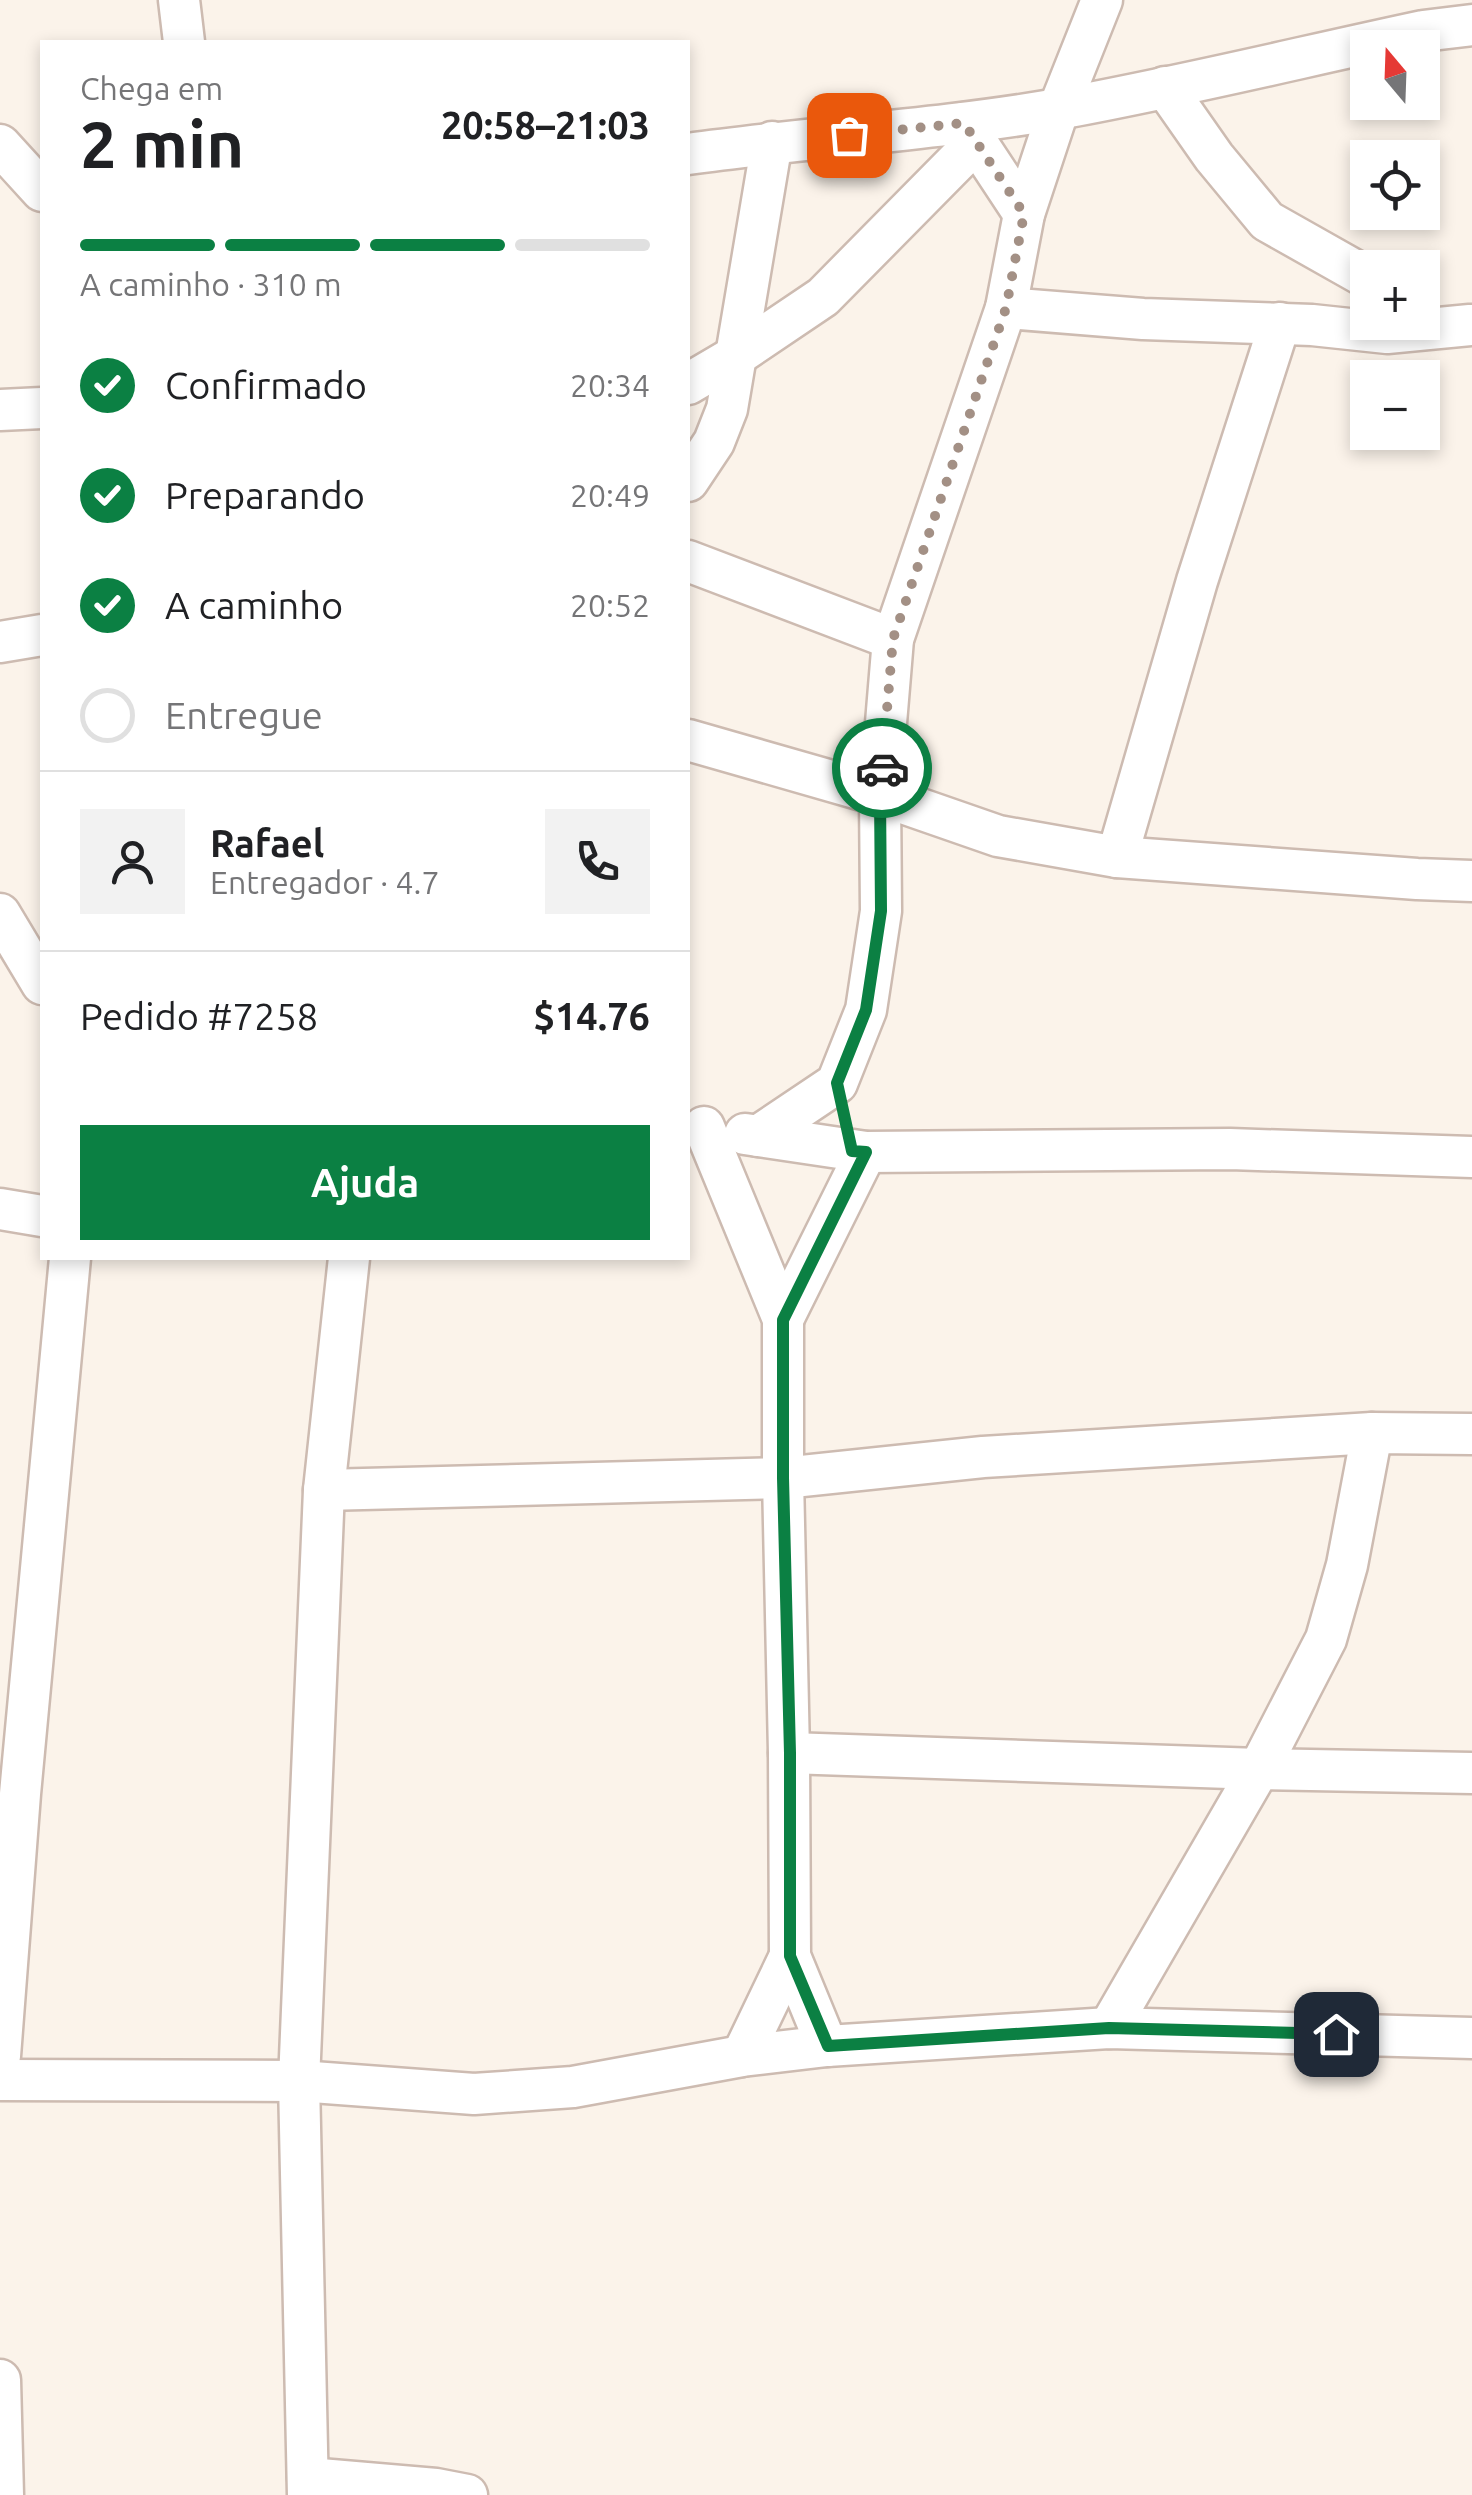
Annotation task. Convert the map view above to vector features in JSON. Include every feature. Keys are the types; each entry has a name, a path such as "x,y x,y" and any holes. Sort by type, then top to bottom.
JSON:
{"street":[{"path":"178,0 184,40"},
{"path":"758,1136 837,1083 866,1010 881,911 880,795 893,639 1006,308 1024,214 1059,108 1102,0"},
{"path":"690,154 772,142 970,132 1059,108 1423,31 1472,25"},
{"path":"1165,86 1214,157 1267,221 1350,268"},
{"path":"970,132 1024,214"},
{"path":"690,383 823,297 970,132"},
{"path":"690,478 714,442 726,409 772,142"},
{"path":"0,145 40,189"},
{"path":"1006,308 1387,333 1471,325"},
{"path":"1440,311 1471,325"},
{"path":"1117,857 1197,581 1280,323"},
{"path":"0,410 40,408"},
{"path":"690,562 893,639"},
{"path":"0,642 40,635"},
{"path":"690,741 880,795 998,836 1117,857 1472,881"},
{"path":"0,913 40,916"},
{"path":"0,913 40,981"},
{"path":"783,1320 859,1152 837,1083"},
{"path":"696,1125 859,1152 1230,1149 1472,1157"},
{"path":"696,1125 783,1320 790,1956 828,2046"},
{"path":"0,1209 40,1216"},
{"path":"0,2056 10,1794 70,1260"},
{"path":"349,1260 324,1490 299,2081 308,2486 436,2489 468,2495"},
{"path":"324,1490 783,1478 983,1456 1372,1433 1472,1434"},
{"path":"1109,2028 1259,1769 1326,1639 1348,1566 1372,1433"},
{"path":"790,1753 1472,1773"},
{"path":"742,2056 790,1956"},
{"path":"0,2080 299,2081 474,2094 573,2087 742,2056 828,2046 1109,2028 1472,2038"},
{"path":"0,2380 2,2495"}],"way so far":[{"path":"849,135 964,123 1024,214 1006,308 893,639 882,768"}],"route":[{"path":"882,768 881,911 866,1010 837,1083 852,1151 866,1152 783,1320 790,1956 828,2046 1109,2028 1336,2034"}]}
